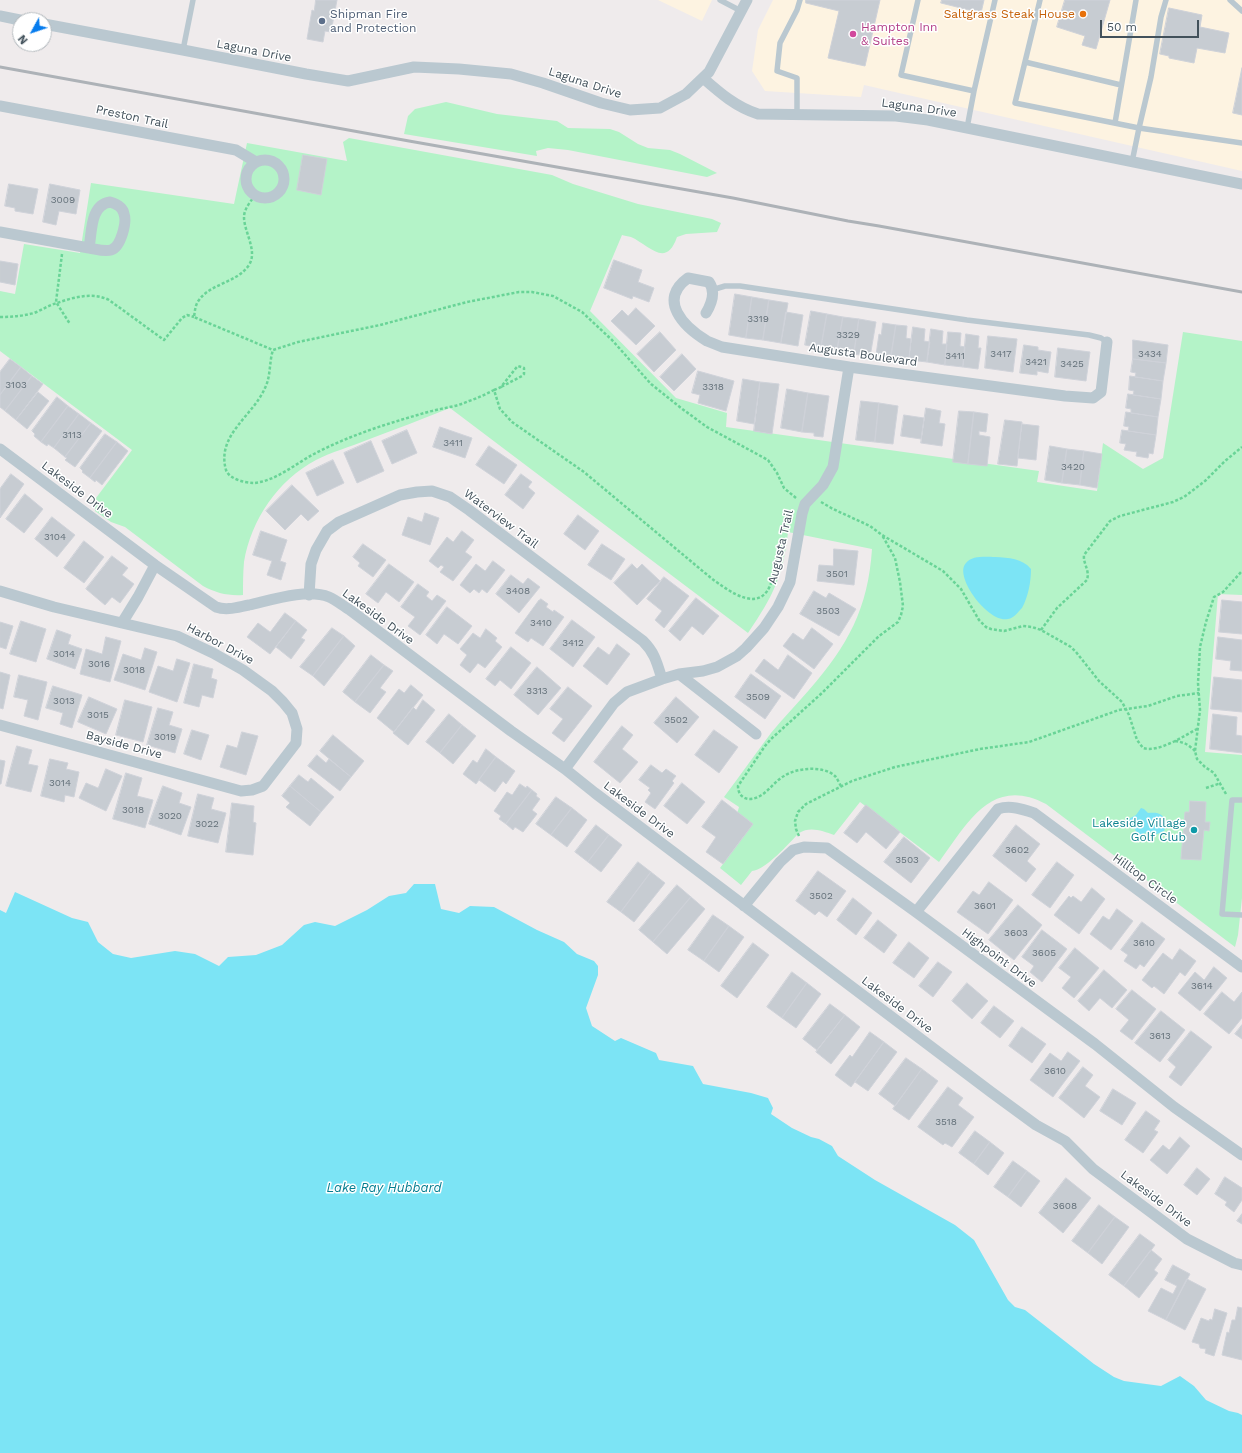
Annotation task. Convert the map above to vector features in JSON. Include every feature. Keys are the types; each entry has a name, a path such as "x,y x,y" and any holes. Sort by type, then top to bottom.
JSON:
{"street":[{"path":"703,78 708,72 747,0"},
{"path":"0,16 12,18"},
{"name":"Laguna Drive","path":"52,25 348,81 414,67 459,69 511,74 543,83 600,103 630,110 660,108 686,94 703,78 720,93 746,110 758,114 896,116 928,120 1242,184"},
{"name":"Preston Trail","path":"0,106 236,150 256,162 265,159 274,162 281,168 284,177 283,186 278,194 270,198 260,198 255,195"},
{"path":"255,195 252,194 247,186 245,177 249,168 256,162"},
{"path":"0,232 89,248"},
{"name":"Augusta Boulevard","path":"712,290 709,282 688,278 680,284 676,290 673,301 676,312 688,328 708,341 722,347 1065,396 1093,398 1101,392 1107,342"},
{"path":"706,313 711,304 712,290"},
{"name":"Augusta Trail","path":"565,769 614,703 627,692 679,674 703,671 717,667 737,656 764,628 778,607 790,582 804,504 823,485 833,466 849,366"},
{"name":"Lakeside Drive","path":"0,449 155,565 216,607 232,609 288,596 309,594 329,597 350,610 565,769 991,1092 1036,1124 1065,1141 1093,1169 1187,1239 1234,1263 1242,1265"},
{"name":"Waterview Trail","path":"309,594 311,564 316,550 327,531 339,522 400,495 432,491 450,497 469,510 642,641 651,649 656,658 662,679"},
{"path":"122,623 155,565"},
{"name":"Harbor Drive","path":"0,591 54,607 177,636 213,653 243,670 272,691 292,713 297,729 296,743 263,786 252,790 241,791"},
{"path":"679,674 756,734"},
{"name":"Bayside Drive","path":"0,725 241,791"},
{"name":"Hilltop Circle","path":"916,912 998,809 1004,807 1015,807 1034,813 1242,967"},
{"name":"Highpoint Drive","path":"744,906 780,862 793,850 804,847 827,848 1095,1044 1174,1107 1242,1155"}],"lane":[{"path":"183,50 193,0"},
{"path":"720,0 741,11"},
{"path":"797,114 797,78 777,71 780,43 797,10 800,0"},
{"path":"918,0 901,75 974,91"},
{"path":"967,128 995,0"},
{"path":"1040,0 1015,104 1139,128 1242,142"},
{"path":"1115,123 1136,0"},
{"path":"1132,162 1151,77 1161,17 1166,0"},
{"path":"1230,0 1242,11"},
{"path":"1025,62 1121,85"},
{"path":"712,290 725,286 740,286 967,320 1089,335 1101,338 1107,342"},
{"path":"1242,800 1232,800 1222,914 1242,915"}],"path":[{"path":"194,317 199,299 213,289 235,278 250,264 252,250 244,216 255,195"},
{"path":"64,243 57,303 70,324"},
{"path":"0,318 16,317 34,313 57,303 93,295 109,300 164,340 182,318 187,315 273,350 298,342 380,325 467,302 519,292 532,292 553,296 582,312 612,340 651,384 681,408 707,427 768,460 777,473 784,488 804,504"},
{"path":"273,350 266,387 254,406 230,435 224,451 226,472 230,476 248,483 263,481 275,476 312,455 348,438 428,412 469,402 501,387 522,376 524,374 524,368 518,366 501,387"},
{"path":"494,390 500,409 512,422 584,472 711,578 732,592 748,599 755,600 765,595 772,581 781,549 785,543 797,544"},
{"path":"1041,630 1058,608 1087,580 1088,570 1083,560 1084,555 1110,521 1120,516 1173,502 1184,497 1205,481 1242,447"},
{"path":"814,495 821,502 870,526 882,535 943,571 961,589 979,620 986,627 1004,631 1023,626 1032,627 1041,630 1076,652 1099,681 1122,702 1126,708 1137,740 1143,748 1151,750 1175,741 1197,729"},
{"path":"841,786 835,776 818,769 802,770 785,775 763,795 755,799 744,798 740,795 738,786 764,746 822,693 879,636 898,622 903,606 900,582 895,558 882,535"},
{"path":"1232,800 1227,795 1214,773 1197,759 1195,751 1200,710 1198,683 1201,639 1214,597 1223,592 1242,571"},
{"path":"804,847 796,830 794,821 798,812 806,804 852,781 895,767 980,749 1029,742 1085,721 1126,708 1148,706 1177,696 1199,693"},
{"path":"1175,741 1188,745 1195,751"},
{"path":"1206,788 1221,783"}],"shaded area":[{"path":"658,0 712,0 702,21"},
{"path":"773,0 1242,0 1242,171 864,85 861,97 765,91 752,71 758,30"}],"green space":[{"path":"446,102 497,114 557,121 568,128 610,129 619,132 638,144 648,148 670,150 680,154 717,173 707,177 568,150 548,148 536,151 537,156 404,134 408,116 415,109"},
{"path":"349,138 552,175 573,184 638,204 712,219 721,223 717,232 686,234 677,237 673,247 668,252 662,253 651,249 631,237 622,235 590,311 676,398 727,413 726,427 1039,471 1037,482 1097,491 1103,443 1143,469 1163,458 1183,332 1242,341 1242,595 1218,594 1205,752 1242,755 1242,898 1238,935 1235,947 1046,804 1027,797 1010,795 995,800 982,808 971,819 939,862 860,802 834,835 812,830 799,833 764,866 752,871 741,885 720,868 743,837 737,814 739,807 724,797 771,733 823,673 845,641 861,608 870,570 872,549 788,532 783,562 776,586 748,633 450,408 322,457 302,468 290,478 268,503 253,531 244,562 243,595 222,594 203,586 125,527 111,522 95,511 95,504 93,502 132,450 0,351 0,291 15,294 24,244 80,253 91,183 234,204 247,143 347,161 343,142"}],"water":[{"path":"980,557 1010,558 1019,561 1031,569 1029,589 1024,604 1016,615 1008,619 1000,619 983,607 975,598 964,578 963,569 969,560"},
{"path":"1141,808 1148,813 1157,813 1162,815 1167,824 1164,831 1157,834 1147,832 1139,836 1137,835 1135,829 1128,825 1127,820 1136,815"},
{"name":"Lake Ray Hubbard","path":"414,884 435,884 441,909 459,913 470,906 494,907 537,930 564,942 577,954 594,961 598,966 598,975 586,1008 592,1026 615,1041 621,1038 656,1053 659,1060 693,1066 703,1084 751,1093 768,1098 773,1108 771,1114 792,1128 832,1146 838,1156 875,1180 955,1225 974,1240 1008,1300 1015,1307 1025,1310 1094,1364 1114,1377 1124,1381 1161,1386 1180,1376 1194,1386 1206,1400 1229,1411 1242,1415 1242,1453 0,1453 0,910 6,913 15,892 72,918 88,922 98,942 113,954 131,958 175,951 195,954 219,966 228,957 256,955 282,945 304,925 315,922 335,926 367,910 389,896 406,893"}],"building":[{"name":"Shipman Fire and Protection","path":"316,0 337,0 331,32 325,31 323,42 307,39 312,10 314,11"},
{"name":"Hampton Inn & Suites","path":"806,0 880,0 865,66 828,58 839,11 806,3"},
{"path":"942,0 984,0 981,13 941,3"},
{"name":"Saltgrass Steak House","path":"1065,0 1110,0 1096,49 1082,45 1085,36 1057,27"},
{"path":"1169,8 1202,15 1200,27 1229,33 1225,53 1197,48 1194,63 1169,58 1169,56 1160,54"},
{"path":"1242,68 1242,115 1233,113"},
{"path":"303,155 327,159 321,195 297,190"},
{"path":"9,184 38,189 33,214 15,211 15,208 5,206"},
{"path":"50,184 80,190 76,214 59,211 56,225 43,222"},
{"path":"614,260 642,270 638,282 654,288 649,302 633,296 632,299 604,288"},
{"path":"0,261 18,264 15,285 0,282"},
{"path":"735,294 752,297 746,338 729,335"},
{"path":"752,297 769,300 763,340 746,338"},
{"path":"769,300 788,303 781,343 763,340"},
{"path":"636,308 655,326 636,345 611,321 622,310 628,316"},
{"path":"811,311 827,314 821,348 805,345"},
{"path":"786,312 803,315 798,346 781,343"},
{"path":"827,314 843,317 837,351 821,348"},
{"path":"843,317 859,319 854,354 837,351"},
{"path":"859,319 876,322 870,357 854,354"},
{"path":"883,323 896,325 891,357 876,355 879,334 881,335"},
{"path":"896,325 907,326 906,338 911,339 909,360 891,357"},
{"path":"913,327 925,329 924,341 930,342 927,362 909,360"},
{"path":"931,329 943,331 942,344 947,344 945,365 927,362"},
{"path":"660,332 676,350 654,372 637,354"},
{"path":"948,332 961,333 960,346 965,347 963,367 945,365"},
{"path":"966,334 979,336 978,348 981,348 978,369 963,367"},
{"path":"988,336 1017,339 1013,372 985,368"},
{"path":"1133,340 1168,345 1166,363 1133,359"},
{"path":"1024,345 1038,347 1038,350 1051,352 1048,373 1037,371 1037,375 1020,373"},
{"path":"1058,348 1090,352 1086,381 1055,377"},
{"path":"682,354 696,369 674,391 660,377"},
{"path":"10,359 21,367 0,395 0,372"},
{"path":"1133,359 1166,363 1163,381 1135,377 1136,373 1131,372"},
{"path":"21,367 32,376 5,411 0,407 0,395"},
{"path":"698,371 734,381 726,411 698,403 700,395 692,393"},
{"path":"32,376 43,384 16,420 5,411"},
{"path":"1130,376 1163,381 1161,399 1133,395 1134,391 1129,390"},
{"path":"743,379 760,382 754,424 737,421"},
{"path":"760,382 779,384 772,434 754,431"},
{"path":"787,389 808,393 802,432 781,428"},
{"path":"38,392 49,401 27,429 16,420"},
{"path":"808,393 829,396 823,437 814,436 814,433 802,432"},
{"path":"1128,394 1161,399 1158,417 1131,413 1131,409 1126,408"},
{"path":"57,397 68,406 41,442 34,436 35,434 32,431"},
{"path":"861,401 879,403 875,442 856,440"},
{"path":"879,403 898,406 893,444 875,442"},
{"path":"68,406 79,414 54,448 48,444 47,446 41,442"},
{"path":"926,408 941,411 939,423 945,424 942,446 921,443"},
{"path":"959,411 974,412 968,464 953,462"},
{"path":"974,412 988,414 986,432 979,431 979,435 990,437 987,466 968,464"},
{"path":"1126,412 1158,417 1156,435 1128,431 1129,427 1124,426"},
{"path":"79,414 91,423 65,457 54,448"},
{"path":"904,415 924,418 921,439 901,436"},
{"path":"1005,420 1022,422 1017,466 998,464"},
{"path":"91,423 102,431 75,467 65,460 67,458 65,457"},
{"path":"1022,424 1039,426 1036,460 1018,458"},
{"path":"440,427 472,438 465,458 433,447"},
{"path":"407,430 417,453 392,464 382,441"},
{"path":"1122,430 1156,435 1153,454 1149,453 1148,458 1136,456 1137,452 1124,450 1126,444 1120,443"},
{"path":"105,434 117,442 90,478 82,472 83,471 80,468"},
{"path":"371,441 384,471 357,483 344,453"},
{"path":"117,442 128,451 102,485 96,480 95,482 90,478"},
{"path":"489,446 517,465 504,484 476,465"},
{"path":"1050,446 1067,449 1062,483 1045,480"},
{"path":"1067,449 1084,451 1080,485 1062,483"},
{"path":"1084,451 1102,454 1097,488 1080,485"},
{"path":"333,460 344,483 317,496 306,473"},
{"path":"11,474 24,484 0,518 0,489"},
{"path":"521,474 532,482 528,487 535,493 523,509 505,495"},
{"path":"292,485 319,511 308,521 301,514 285,530 266,511"},
{"path":"25,494 43,509 24,533 6,519"},
{"path":"425,513 439,518 430,545 402,535 408,517 422,522"},
{"path":"578,515 599,531 585,550 564,534"},
{"path":"52,517 75,535 57,557 35,539"},
{"path":"261,531 287,540 280,561 286,563 281,580 267,575 272,561 253,555"},
{"path":"462,531 474,540 465,552 472,557 453,581 440,572 444,567 441,565 438,568 429,561 447,537 453,542"},
{"path":"84,541 104,557 84,583 64,568"},
{"path":"363,544 386,560 373,577 358,566 360,563 353,557"},
{"path":"602,544 625,559 611,580 588,565"},
{"path":"834,549 858,551 854,585 817,581 819,565 833,566"},
{"path":"112,556 128,568 122,575 134,584 120,603 112,597 105,605 86,589"},
{"path":"493,561 505,570 487,593 482,589 479,593 474,589 470,593 460,585 476,564 485,571"},
{"path":"389,564 414,582 399,602 386,592 378,603 366,594"},
{"path":"632,564 637,569 642,564 660,581 637,605 614,583"},
{"path":"511,575 523,584 528,578 540,587 519,613 496,594"},
{"path":"664,577 689,596 664,628 655,620 662,611 647,599"},
{"path":"418,584 429,592 426,596 432,601 437,595 446,601 420,635 408,626 415,617 401,607"},
{"path":"814,591 826,598 829,593 856,609 839,636 800,614"},
{"path":"696,598 719,616 703,635 692,626 680,641 669,631"},
{"path":"541,599 548,604 546,607 553,612 554,610 564,617 543,646 531,638 528,642 515,633"},
{"path":"1222,600 1242,602 1242,634 1219,632"},
{"path":"447,607 472,626 458,644 444,634 437,644 426,635"},
{"path":"285,613 296,621 270,654 247,637 258,623 270,632"},
{"path":"572,620 595,637 573,667 550,649"},
{"path":"21,621 46,629 36,662 10,654"},
{"path":"296,621 307,630 301,638 305,640 291,659 276,647"},
{"path":"0,622 13,626 6,649 0,647"},
{"path":"332,628 344,636 313,676 300,667"},
{"path":"812,628 833,644 814,669 783,646 793,633 803,640"},
{"path":"486,629 497,638 495,641 502,647 485,668 478,663 470,673 460,665 467,655 460,649 473,633 480,638"},
{"path":"57,630 71,635 68,644 82,649 75,669 47,659"},
{"path":"344,636 355,646 324,686 313,676"},
{"path":"106,637 121,641 110,682 80,674 86,649 102,654"},
{"path":"1218,637 1242,640 1242,671 1230,670 1231,661 1216,659"},
{"path":"617,644 630,654 607,685 583,666 598,647 609,655"},
{"path":"511,647 531,663 511,689 500,680 495,686 486,679"},
{"path":"145,648 157,652 145,690 114,680 123,654 141,660"},
{"path":"371,655 384,665 355,702 343,692"},
{"path":"788,655 812,673 794,699 755,671 764,659 778,670"},
{"path":"177,659 190,663 177,702 149,692 158,666 173,671"},
{"path":"194,664 213,669 211,678 217,680 213,698 202,695 199,707 184,703"},
{"path":"384,665 393,671 380,688 386,692 370,713 355,702"},
{"path":"537,667 561,688 538,715 514,695"},
{"path":"0,672 10,675 3,709 0,708"},
{"path":"751,674 781,696 765,719 735,697"},
{"path":"19,675 47,682 38,720 24,716 28,700 14,697"},
{"path":"1214,677 1242,680 1242,712 1211,709"},
{"path":"411,685 423,695 394,732 377,718 399,689 404,693"},
{"path":"53,686 82,695 72,728 60,724 63,713 46,708"},
{"path":"568,687 592,706 564,742 552,733 563,719 550,709"},
{"path":"89,697 117,709 106,734 78,722"},
{"path":"676,697 699,717 677,743 654,723"},
{"path":"125,700 152,707 143,742 116,735"},
{"path":"423,700 435,710 408,745 393,733 413,707 416,710"},
{"path":"158,708 173,712 169,725 182,729 175,753 147,745"},
{"path":"449,714 462,725 440,753 426,742"},
{"path":"1213,714 1237,717 1236,735 1242,736 1242,753 1210,749"},
{"path":"462,725 476,736 453,764 440,753"},
{"path":"622,726 633,735 622,749 638,762 620,783 594,762"},
{"path":"192,730 209,735 201,760 184,754"},
{"path":"714,730 738,747 719,773 695,755"},
{"path":"242,732 258,736 246,775 220,767 227,745 237,748"},
{"path":"333,735 364,761 351,777 320,751"},
{"path":"17,746 32,750 28,764 38,766 31,792 6,786"},
{"path":"486,749 496,757 476,784 463,774 473,760 477,763"},
{"path":"317,755 326,763 329,759 351,777 340,791 308,766"},
{"path":"496,757 515,771 506,784 503,781 495,792 479,780"},
{"path":"50,759 68,763 66,769 79,772 74,797 65,795 64,802 41,796"},
{"path":"0,760 5,761 1,784 0,784"},
{"path":"651,765 662,773 666,769 676,776 672,781 674,783 655,809 645,802 651,793 648,790 650,788 639,780"},
{"path":"106,769 122,776 106,811 79,798 86,783 98,788"},
{"path":"126,773 142,778 137,796 153,800 145,828 113,819"},
{"path":"299,775 308,782 311,778 334,797 321,812 290,786"},
{"path":"682,783 705,802 687,824 664,806"},
{"path":"520,784 526,788 527,786 532,790 506,824 499,819 501,816 494,811 507,792 512,795"},
{"path":"163,786 182,793 179,803 191,807 181,835 149,824"},
{"path":"290,786 321,812 310,826 286,807 290,803 282,796"},
{"path":"532,790 540,799 532,810 537,814 523,832 515,827 513,830 506,824"},
{"path":"198,794 214,798 211,809 226,813 218,843 188,836"},
{"path":"556,797 572,808 551,835 536,824"},
{"path":"722,800 753,824 723,864 706,852 716,837 702,827"},
{"name":"Lakeside Village Golf Club","path":"1190,801 1206,802 1205,822 1210,822 1209,831 1204,830 1201,860 1181,859 1185,812 1189,812"},
{"path":"232,803 254,806 253,822 256,823 253,855 226,852"},
{"path":"866,805 900,832 886,849 866,832 857,843 844,833"},
{"path":"572,808 587,820 567,847 551,835"},
{"path":"596,825 609,835 588,862 575,852"},
{"path":"1016,825 1040,844 1027,861 1036,869 1026,882 993,856"},
{"path":"609,835 622,845 601,872 588,862"},
{"path":"904,837 930,858 911,883 884,862"},
{"path":"638,862 651,872 621,912 607,902"},
{"path":"1057,862 1074,875 1050,908 1032,895"},
{"path":"818,871 846,891 827,917 819,911 815,915 796,901"},
{"path":"651,872 665,883 634,922 621,912"},
{"path":"989,882 1013,900 988,934 957,912 973,891 979,895"},
{"path":"677,885 691,897 653,942 639,930"},
{"path":"1092,888 1105,899 1079,934 1054,915 1069,896 1071,898 1073,896 1081,902"},
{"path":"691,897 705,909 667,954 653,942"},
{"path":"853,898 872,913 856,935 837,920"},
{"path":"1018,905 1042,925 1014,960 989,940"},
{"path":"1117,909 1133,921 1111,950 1090,934 1103,916 1109,920"},
{"path":"713,915 729,926 704,961 688,950"},
{"path":"878,920 897,935 884,953 864,938"},
{"path":"1142,922 1165,939 1144,967 1140,964 1136,969 1124,961 1128,955 1121,950"},
{"path":"729,926 744,937 719,972 704,961"},
{"path":"1042,930 1067,949 1042,982 1030,972 1034,966 1022,957"},
{"path":"909,942 929,958 914,978 893,963"},
{"path":"753,943 769,955 737,998 721,986"},
{"path":"1075,948 1099,968 1074,998 1062,988 1071,977 1059,968"},
{"path":"1180,949 1196,961 1185,976 1180,972 1164,994 1154,986 1152,988 1142,980 1163,953 1172,960"},
{"path":"938,962 952,972 933,997 919,986"},
{"path":"1214,967 1227,978 1200,1011 1178,993 1195,972 1204,980"},
{"path":"1104,970 1127,990 1112,1008 1100,998 1089,1011 1078,1001"},
{"path":"792,972 807,983 782,1018 767,1007"},
{"path":"807,983 821,994 796,1028 782,1018"},
{"path":"967,983 988,1001 972,1019 952,1001"},
{"path":"1132,990 1156,1009 1132,1040 1120,1031 1129,1020 1116,1009"},
{"path":"1222,992 1234,1002 1242,992 1242,1018 1229,1034 1204,1014"},
{"path":"830,1004 845,1015 817,1050 803,1039"},
{"path":"994,1006 1014,1021 1000,1038 981,1023"},
{"path":"1161,1011 1185,1030 1160,1062 1135,1043"},
{"path":"845,1015 860,1027 831,1064 816,1052"},
{"path":"1242,1025 1242,1039 1235,1034"},
{"path":"1022,1027 1046,1044 1032,1063 1009,1046"},
{"path":"1191,1031 1212,1047 1181,1086 1169,1077 1176,1067 1168,1060"},
{"path":"870,1032 884,1042 851,1087 835,1075 850,1055 852,1057"},
{"path":"884,1042 897,1052 868,1091 855,1082"},
{"path":"1068,1052 1080,1061 1053,1097 1030,1080 1050,1053 1061,1061"},
{"path":"906,1058 922,1069 895,1106 879,1094"},
{"path":"1083,1067 1093,1075 1085,1086 1100,1097 1084,1118 1059,1098"},
{"path":"922,1069 938,1081 909,1120 893,1109"},
{"path":"948,1087 963,1098 958,1105 974,1117 952,1147 945,1143 943,1145 918,1127"},
{"path":"1113,1089 1136,1103 1122,1125 1100,1111"},
{"path":"1146,1111 1160,1121 1154,1130 1158,1132 1143,1153 1125,1140"},
{"path":"975,1131 990,1142 974,1164 959,1153"},
{"path":"1180,1137 1190,1146 1167,1174 1150,1160 1163,1145 1169,1150"},
{"path":"990,1142 1004,1153 988,1175 974,1164"},
{"path":"1013,1161 1027,1171 1008,1197 994,1187"},
{"path":"1197,1168 1210,1179 1197,1195 1184,1185"},
{"path":"1027,1171 1040,1181 1021,1207 1008,1197"},
{"path":"1225,1177 1242,1188 1242,1200 1234,1212 1225,1205 1227,1202 1215,1194"},
{"path":"1066,1178 1091,1198 1063,1233 1039,1213"},
{"path":"1099,1205 1115,1217 1088,1253 1072,1241"},
{"path":"1242,1214 1242,1224 1237,1221"},
{"path":"1115,1217 1129,1227 1102,1264 1088,1253"},
{"path":"1140,1234 1155,1245 1124,1286 1109,1275"},
{"path":"1151,1250 1162,1259 1154,1270 1158,1273 1139,1298 1124,1286"},
{"path":"1173,1265 1190,1274 1166,1320 1148,1311 1161,1288 1173,1294 1177,1286 1165,1280"},
{"path":"1187,1279 1206,1289 1185,1330 1166,1320"},
{"path":"1238,1307 1242,1308 1242,1360 1222,1355 1227,1332 1229,1333 1232,1320 1235,1320"},
{"path":"1215,1309 1227,1313 1214,1356 1205,1353 1206,1349 1200,1348 1199,1344 1192,1342 1201,1318 1209,1321 1210,1319 1212,1320"}],"railway":[{"path":"0,67 733,198 848,221 1242,292"}],"place":[{"name":"Saltgrass Steak House","path":"1083,14"},
{"name":"Shipman Fire and Protection","path":"322,21"},
{"name":"Hampton Inn & Suites","path":"853,34"},
{"name":"Lakeside Village Golf Club","path":"1194,830"}]}
